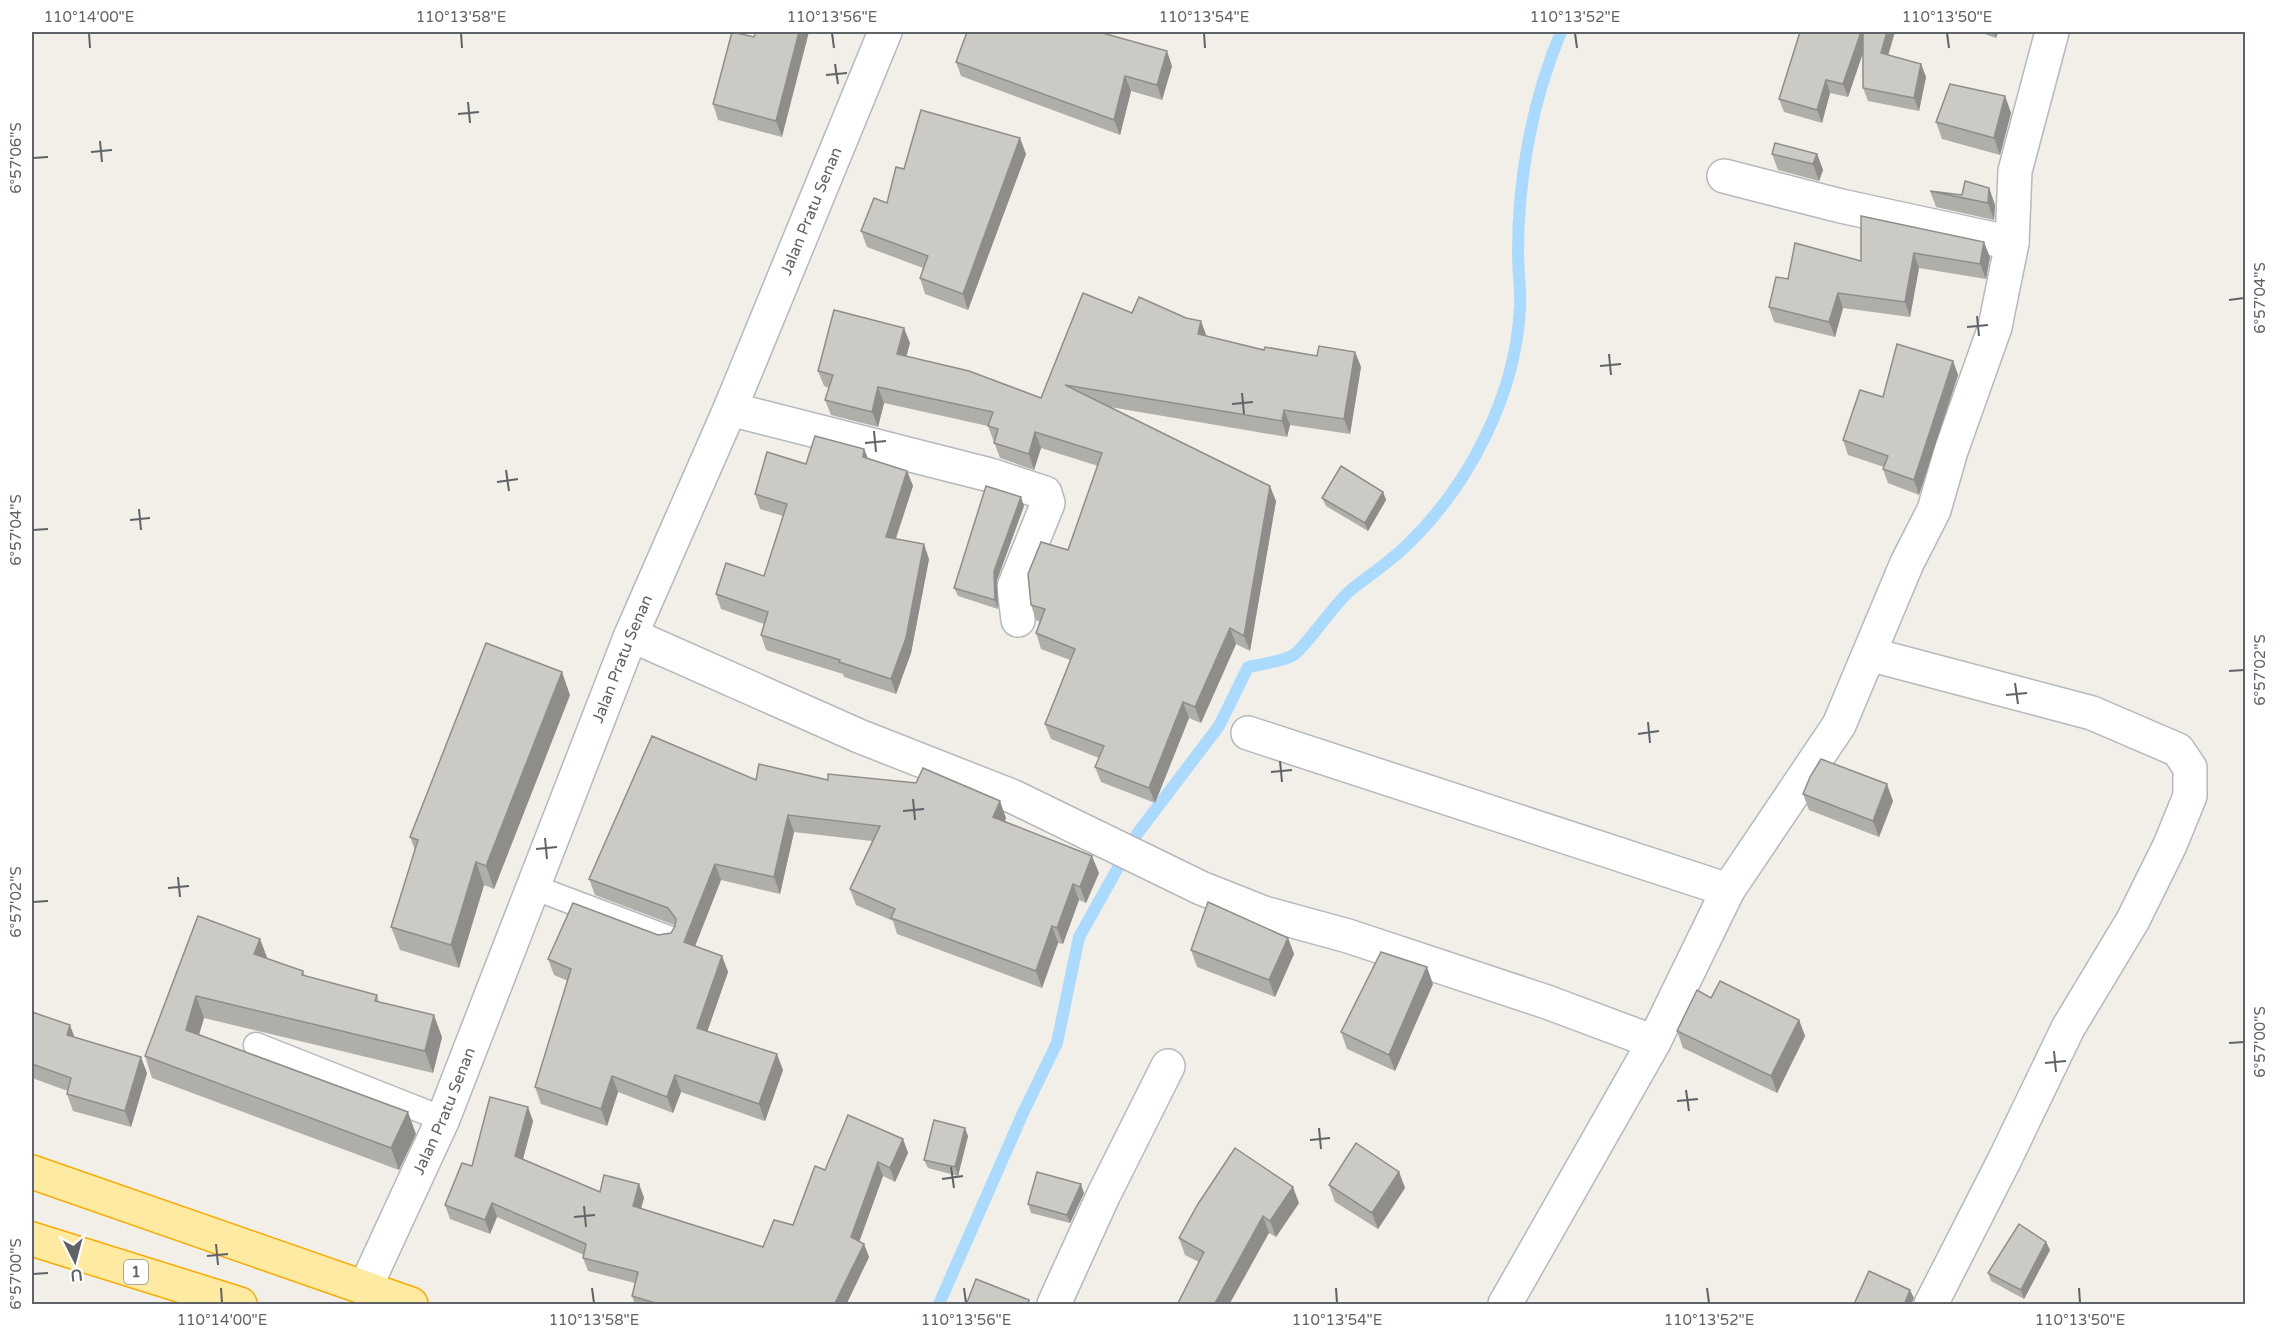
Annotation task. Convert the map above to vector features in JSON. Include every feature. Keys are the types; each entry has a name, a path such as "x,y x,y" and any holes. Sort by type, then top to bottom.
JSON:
{"highway":[{"path":"32,1172 411,1305"},
{"name":"1","path":"32,1239 240,1305"}],"street":[{"name":"Jalan Pratu Senan","path":"365,1288 443,1119 631,635 730,409 885,32"},
{"path":"1505,1305 1654,1042 1728,890 1839,725 1907,563 1934,510 1951,451 1995,327 2012,243 2015,171 2052,32"},
{"path":"1724,176 1841,206 2012,243"},
{"path":"730,409 990,475 1045,493 1048,503 1014,587 1018,620"},
{"path":"631,635 859,736 1014,797 1201,888 1264,912 1439,966 1654,1042"},
{"path":"1869,654 2092,713 2178,750 2190,768 2190,796 2170,845 2133,920 2068,1028 2004,1161 1930,1305"},
{"path":"1248,733 1728,890"},
{"path":"1054,1305 1104,1194 1168,1066"}],"lane":[{"path":"533,887 668,938"},
{"path":"256,1045 443,1119"}],"building":[{"path":"732,32 754,37 756,32 799,32 776,121 713,104"},
{"path":"967,32 1099,32 1167,51 1157,85 1125,76 1114,120 956,62"},
{"path":"1800,32 1861,32 1843,84 1826,80 1817,110 1779,99"},
{"path":"1863,32 1887,32 1881,53 1921,64 1914,98 1863,88"},
{"path":"1950,84 2005,96 1994,138 1936,122"},
{"path":"921,110 1020,138 963,294 920,278 928,256 861,231 874,198 887,203 896,167 904,169"},
{"path":"1775,143 1817,154 1813,164 1772,154"},
{"path":"1965,181 1989,188 1988,203 1930,191 1962,195"},
{"path":"1861,216 1984,242 1980,264 1914,253 1905,302 1838,293 1829,322 1769,307 1776,277 1788,279 1795,243 1861,261"},
{"path":"1083,293 1132,313 1139,297 1186,318 1201,321 1198,334 1264,350 1265,347 1317,356 1319,346 1355,352 1344,419 1284,410 1282,421 1065,385 1270,486 1244,636 1230,628 1195,707 1183,702 1149,788 1095,767 1104,746 1045,724 1075,649 1036,633 1045,609 1031,605 1028,574 1041,542 1068,550 1102,453 1035,432 1029,454 994,443 998,429 988,426 993,412 878,387 872,412 825,400 833,375 818,371 834,310 904,328 897,354 969,371 1041,398"},
{"path":"1897,344 1953,361 1914,480 1883,469 1888,456 1843,440 1860,390 1883,397"},
{"path":"815,436 864,449 863,457 907,471 886,537 924,544 906,638 891,679 761,635 768,612 716,594 726,563 764,576 787,504 755,494 767,452 806,464"},
{"path":"1341,466 1383,492 1365,523 1322,498"},
{"path":"986,486 1021,497 994,571 995,600 954,588"},
{"path":"486,643 562,672 486,866 476,862 451,945 391,927 418,840 410,837"},
{"path":"652,736 756,780 759,764 828,780 828,774 916,783 923,768 1000,801 993,817 1092,856 1080,887 1073,884 1057,928 1052,926 1036,971 891,918 895,909 850,889 880,826 788,815 774,877 715,864 684,942 722,956 697,1028 777,1054 759,1104 675,1075 667,1097 612,1076 601,1109 535,1087 571,969 548,959 573,903 658,935 671,933 675,926 676,919 668,908 589,879"},
{"path":"1821,759 1887,784 1873,821 1803,794"},
{"path":"1208,902 1288,938 1269,980 1191,950"},
{"path":"198,916 260,939 254,954 303,971 302,975 377,995 375,1001 434,1015 425,1051 196,996 186,1030 408,1112 391,1148 145,1056"},
{"path":"1381,952 1427,967 1389,1055 1341,1032"},
{"path":"1720,981 1799,1020 1771,1076 1677,1031 1697,990 1711,998"},
{"path":"32,1012 70,1025 67,1035 141,1057 125,1111 67,1094 71,1078 32,1064"},
{"path":"490,1097 528,1107 515,1156 600,1192 604,1175 639,1184 633,1206 763,1247 774,1220 793,1225 815,1166 825,1170 848,1115 903,1139 890,1168 878,1162 851,1237 864,1244 834,1305 662,1305 632,1296 638,1272 583,1258 586,1244 492,1203 485,1220 445,1205 462,1163 472,1166"},
{"path":"934,1120 965,1128 955,1167 924,1160"},
{"path":"1356,1143 1399,1172 1372,1213 1329,1185"},
{"path":"1235,1148 1293,1187 1270,1221 1263,1216 1214,1305 1177,1305 1204,1252 1179,1238 1198,1204"},
{"path":"1037,1172 1081,1184 1067,1215 1028,1204"},
{"path":"2019,1224 2046,1242 2021,1290 1988,1273"},
{"path":"1869,1271 1910,1290 1904,1305 1860,1305 1855,1302"},
{"path":"976,1279 1029,1300 1028,1305 966,1305"}],"waterway":[{"path":"939,1304 1023,1113 1057,1043 1079,937 1137,834 1219,726 1248,667 1282,660 1297,652 1345,595 1388,562 1430,520 1470,466 1486,436 1510,372 1517,340 1520,300 1519,224 1524,168 1542,85 1561,32"}]}
